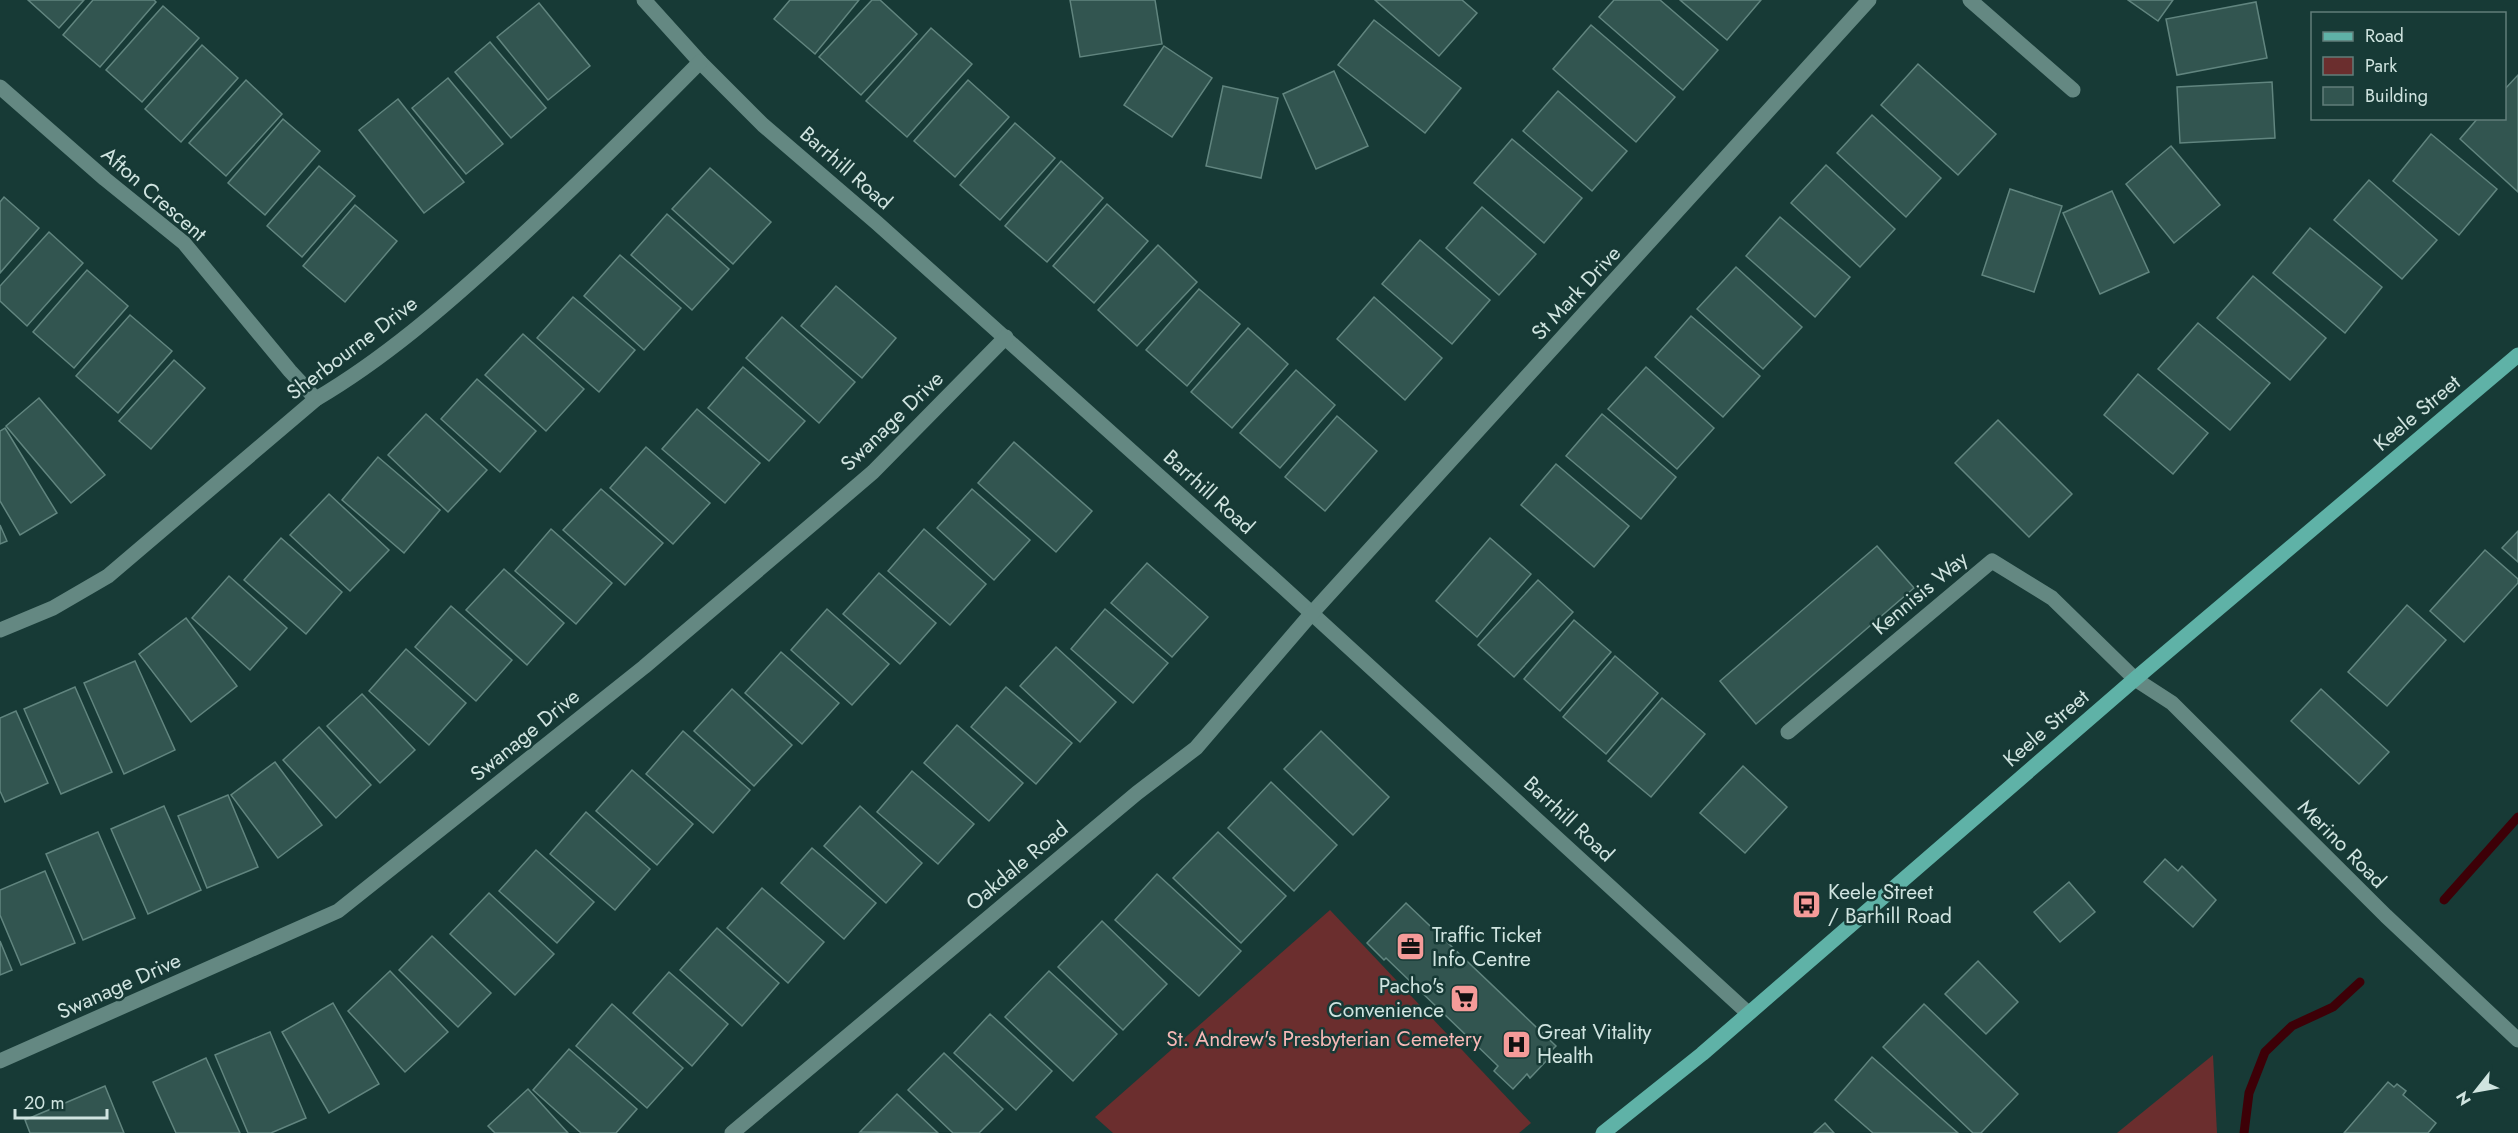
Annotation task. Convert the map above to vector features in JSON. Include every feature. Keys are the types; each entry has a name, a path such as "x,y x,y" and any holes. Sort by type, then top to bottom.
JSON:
{"main road":[{"name":"Keele Street","path":"1603,1133 1748,1013 2135,679 2518,355"}],"street":[{"name":"Barrhill Road","path":"644,0 700,62 763,125 1006,337 1312,613 1748,1013"},
{"name":"St Mark Drive","path":"1312,613 1869,0"},
{"path":"1970,0 2073,90"},
{"name":"Sherbourne Drive","path":"0,630 53,608 108,576 316,399 352,378 453,299 563,198 700,62"},
{"name":"Afton Crescent","path":"0,87 184,243 290,372 316,399"},
{"name":"Swanage Drive","path":"0,1061 338,911 644,667 873,472 1006,337"},
{"name":"Kennisis Way","path":"1788,732 1992,561 2052,598 2135,679"},
{"name":"Oakdale Road","path":"732,1133 1137,793 1196,748 1312,613"},
{"name":"Merino Road","path":"2135,679 2172,704 2386,916 2518,1040"}],"green space":[{"name":"St. Andrew's Presbyterian Cemetery","path":"1330,910 1531,1123 1519,1133 1113,1133 1095,1117"},
{"path":"2213,1055 2217,1133 2117,1133"}],"building":[{"path":"28,0 84,0 59,28"},
{"path":"93,0 154,0 156,2 100,67 63,35"},
{"path":"790,0 859,0 815,54 774,19"},
{"path":"872,0 880,0 917,34 861,95 819,57"},
{"path":"1070,0 1155,0 1162,44 1080,57"},
{"path":"1375,0 1462,0 1477,13 1439,56"},
{"path":"1614,0 1660,0 1718,50 1683,90 1599,17"},
{"path":"1680,0 1761,0 1727,40"},
{"path":"2128,0 2173,0 2158,21"},
{"path":"2256,2 2267,58 2177,75 2166,19"},
{"path":"539,3 590,66 548,100 497,37"},
{"path":"163,6 199,38 142,102 106,70"},
{"path":"1374,20 1461,88 1425,133 1338,65"},
{"path":"1591,25 1675,97 1636,142 1553,69"},
{"path":"931,28 972,64 907,137 866,101"},
{"path":"490,42 546,108 511,138 455,72"},
{"path":"202,45 238,78 181,142 145,109"},
{"path":"1164,46 1212,78 1172,137 1124,105"},
{"path":"1918,64 1996,134 1958,175 1881,105"},
{"path":"1334,71 1368,146 1316,169 1283,94"},
{"path":"2518,75 2518,192 2460,139 2476,120 2506,120 2506,88"},
{"path":"448,78 503,144 466,174 412,108"},
{"path":"246,80 282,114 226,176 189,143"},
{"path":"968,80 1009,117 955,177 914,141"},
{"path":"2272,82 2275,138 2180,143 2177,87"},
{"path":"1223,86 1278,98 1261,178 1206,166"},
{"path":"1558,91 1627,151 1592,191 1523,131"},
{"path":"398,99 464,182 424,213 359,130"},
{"path":"1872,115 1941,178 1906,217 1837,153"},
{"path":"283,119 320,151 265,215 228,183"},
{"path":"1015,123 1055,158 1000,220 960,185"},
{"path":"2431,134 2497,189 2459,235 2393,181"},
{"path":"1512,139 1582,198 1544,243 1474,183"},
{"path":"2171,146 2220,205 2174,243 2126,184"},
{"path":"1061,161 1103,198 1047,262 1005,226"},
{"path":"1826,165 1895,229 1860,267 1791,203"},
{"path":"319,166 355,196 302,257 267,226"},
{"path":"710,168 771,222 733,264 672,209"},
{"path":"2369,180 2437,240 2402,279 2334,220"},
{"path":"2010,189 2062,206 2034,292 1982,275"},
{"path":"2112,191 2149,272 2100,294 2063,213"},
{"path":"4,197 39,228 0,273 0,202"},
{"path":"1107,204 1148,241 1094,303 1053,266"},
{"path":"355,205 397,241 345,302 303,266"},
{"path":"1482,207 1536,254 1499,295 1446,248"},
{"path":"667,214 729,269 692,310 631,255"},
{"path":"1780,217 1850,277 1815,317 1746,256"},
{"path":"2310,228 2382,287 2345,333 2273,273"},
{"path":"49,232 83,263 27,326 0,301 0,286"},
{"path":"1420,240 1490,300 1452,344 1382,284"},
{"path":"1158,245 1197,282 1137,346 1098,310"},
{"path":"620,255 681,308 644,350 584,296"},
{"path":"1736,267 1802,327 1763,369 1697,309"},
{"path":"87,270 128,306 74,368 33,332"},
{"path":"2253,276 2326,338 2290,380 2217,318"},
{"path":"836,286 896,338 862,378 801,326"},
{"path":"1199,289 1240,324 1187,386 1146,350"},
{"path":"573,297 635,350 599,392 537,338"},
{"path":"1374,297 1442,358 1405,400 1337,339"},
{"path":"130,315 172,351 118,413 76,376"},
{"path":"1691,316 1760,376 1723,417 1655,357"},
{"path":"782,317 855,382 819,423 746,358"},
{"path":"2198,323 2270,383 2230,430 2158,369"},
{"path":"1248,328 1288,364 1232,428 1191,392"},
{"path":"523,334 584,389 546,431 485,375"},
{"path":"174,360 205,388 151,449 119,421"},
{"path":"743,367 805,421 769,461 708,408"},
{"path":"1646,367 1714,428 1677,469 1608,409"},
{"path":"1296,370 1335,405 1280,468 1240,433"},
{"path":"2138,374 2208,433 2173,474 2104,415"},
{"path":"477,379 536,431 500,472 441,419"},
{"path":"39,398 105,475 71,503 6,426"},
{"path":"697,409 760,463 725,503 662,449"},
{"path":"426,414 487,470 448,512 388,455"},
{"path":"1602,414 1676,477 1641,519 1566,456"},
{"path":"1337,416 1377,451 1325,511 1285,477"},
{"path":"1998,420 2072,494 2029,537 1955,463"},
{"path":"5,428 57,513 20,535 0,501 0,431"},
{"path":"1014,442 1092,511 1056,552 978,483"},
{"path":"646,447 710,503 673,544 610,488"},
{"path":"378,457 440,510 404,553 342,500"},
{"path":"1556,464 1629,526 1594,567 1521,505"},
{"path":"601,489 663,543 625,585 563,530"},
{"path":"972,489 1030,540 994,580 937,528"},
{"path":"329,494 389,550 350,591 290,535"},
{"path":"0,525 7,541 0,544"},
{"path":"551,529 612,583 576,624 515,571"},
{"path":"924,529 986,584 950,625 888,571"},
{"path":"2518,531 2518,562 2502,548"},
{"path":"281,538 342,592 306,634 244,580"},
{"path":"1490,538 1531,574 1477,637 1436,601"},
{"path":"1877,546 1914,588 1756,724 1720,681"},
{"path":"2485,550 2518,579 2518,583 2464,642 2430,611"},
{"path":"1147,563 1208,617 1172,657 1111,603"},
{"path":"504,569 564,623 527,665 466,610"},
{"path":"879,573 936,623 900,664 843,614"},
{"path":"229,576 287,628 250,670 192,618"},
{"path":"1538,580 1573,612 1514,677 1478,645"},
{"path":"2407,605 2446,640 2387,706 2348,672"},
{"path":"451,606 512,660 476,701 415,647"},
{"path":"827,609 889,664 852,705 791,650"},
{"path":"1105,609 1168,663 1133,703 1071,649"},
{"path":"186,618 237,686 191,722 139,654"},
{"path":"1574,620 1611,652 1560,711 1524,679"},
{"path":"1056,647 1116,702 1080,742 1020,686"},
{"path":"406,649 466,703 429,745 369,691"},
{"path":"781,652 839,703 802,744 745,693"},
{"path":"1615,656 1658,693 1606,754 1563,717"},
{"path":"135,661 175,750 124,774 84,683"},
{"path":"75,687 112,772 61,794 24,709"},
{"path":"1006,687 1072,743 1036,784 971,727"},
{"path":"732,689 792,745 754,786 694,731"},
{"path":"2321,689 2389,752 2359,784 2291,721"},
{"path":"362,694 415,750 380,783 327,726"},
{"path":"1662,698 1705,734 1651,797 1608,761"},
{"path":"16,711 48,783 5,802 0,791 0,718"},
{"path":"957,725 1023,783 989,821 924,763"},
{"path":"319,727 371,785 336,818 283,760"},
{"path":"683,731 750,790 713,833 646,774"},
{"path":"1321,731 1389,797 1353,835 1284,769"},
{"path":"275,762 322,825 278,858 231,795"},
{"path":"1743,766 1787,807 1745,853 1700,813"},
{"path":"632,770 693,824 657,865 596,811"},
{"path":"912,771 974,824 938,864 877,812"},
{"path":"1271,782 1337,845 1294,891 1228,828"},
{"path":"228,795 258,867 207,888 178,816"},
{"path":"164,806 201,890 148,914 111,829"},
{"path":"860,806 922,863 886,903 824,846"},
{"path":"586,812 650,869 615,910 550,854"},
{"path":"98,832 135,918 83,940 46,854"},
{"path":"1218,832 1286,896 1241,943 1173,878"},
{"path":"812,848 876,903 844,939 781,883"},
{"path":"536,850 594,902 557,943 499,891"},
{"path":"2165,859 2178,871 2182,866 2216,900 2193,927 2144,882"},
{"path":"45,871 75,943 21,965 0,915 0,890"},
{"path":"1157,874 1241,951 1199,996 1115,920"},
{"path":"2069,882 2095,912 2060,942 2034,912"},
{"path":"762,888 824,942 788,983 727,928"},
{"path":"489,893 554,954 515,995 450,934"},
{"path":"1406,903 1556,1046 1548,1054 1551,1056 1530,1078 1527,1074 1513,1089 1494,1071 1498,1066 1386,958 1384,960 1367,943"},
{"path":"1102,921 1167,984 1123,1030 1058,967"},
{"path":"717,928 779,983 742,1026 680,970"},
{"path":"432,936 491,993 458,1027 399,970"},
{"path":"0,941 12,970 0,975"},
{"path":"1978,961 2018,1002 1986,1034 1945,994"},
{"path":"390,971 448,1032 405,1072 348,1011"},
{"path":"1049,971 1117,1034 1073,1081 1005,1017"},
{"path":"669,972 728,1024 692,1066 633,1013"},
{"path":"333,1003 379,1084 329,1113 282,1032"},
{"path":"612,1004 683,1068 647,1108 576,1046"},
{"path":"1924,1004 2018,1094 1981,1133 1973,1133 1883,1047"},
{"path":"990,1014 1052,1071 1016,1110 954,1053"},
{"path":"270,1032 306,1118 271,1133 248,1133 215,1055"},
{"path":"569,1049 637,1109 616,1133 581,1133 533,1090"},
{"path":"944,1053 1003,1109 979,1133 953,1133 908,1090"},
{"path":"1872,1057 1958,1133 1873,1133 1835,1100"},
{"path":"206,1058 240,1133 176,1133 153,1082"},
{"path":"2388,1082 2394,1087 2397,1084 2406,1091 2403,1095 2436,1123 2428,1133 2344,1133"},
{"path":"105,1086 124,1133 30,1133 25,1120"},
{"path":"528,1089 568,1133 495,1133 488,1126"},
{"path":"897,1094 938,1133 860,1132"},
{"path":"1825,1123 1834,1133 1814,1133"}],"waterway":[{"path":"2444,900 2518,817"},
{"path":"2244,1133 2249,1093 2265,1052 2292,1026 2333,1007 2360,982"}],"place":[{"name":"Keele Street / Barhill Road","path":"1807,904"},
{"name":"Traffic Ticket Info Centre","path":"1411,947"},
{"name":"Pacho's Convenience","path":"1465,998"},
{"name":"Great Vitality Health","path":"1516,1044"}]}
